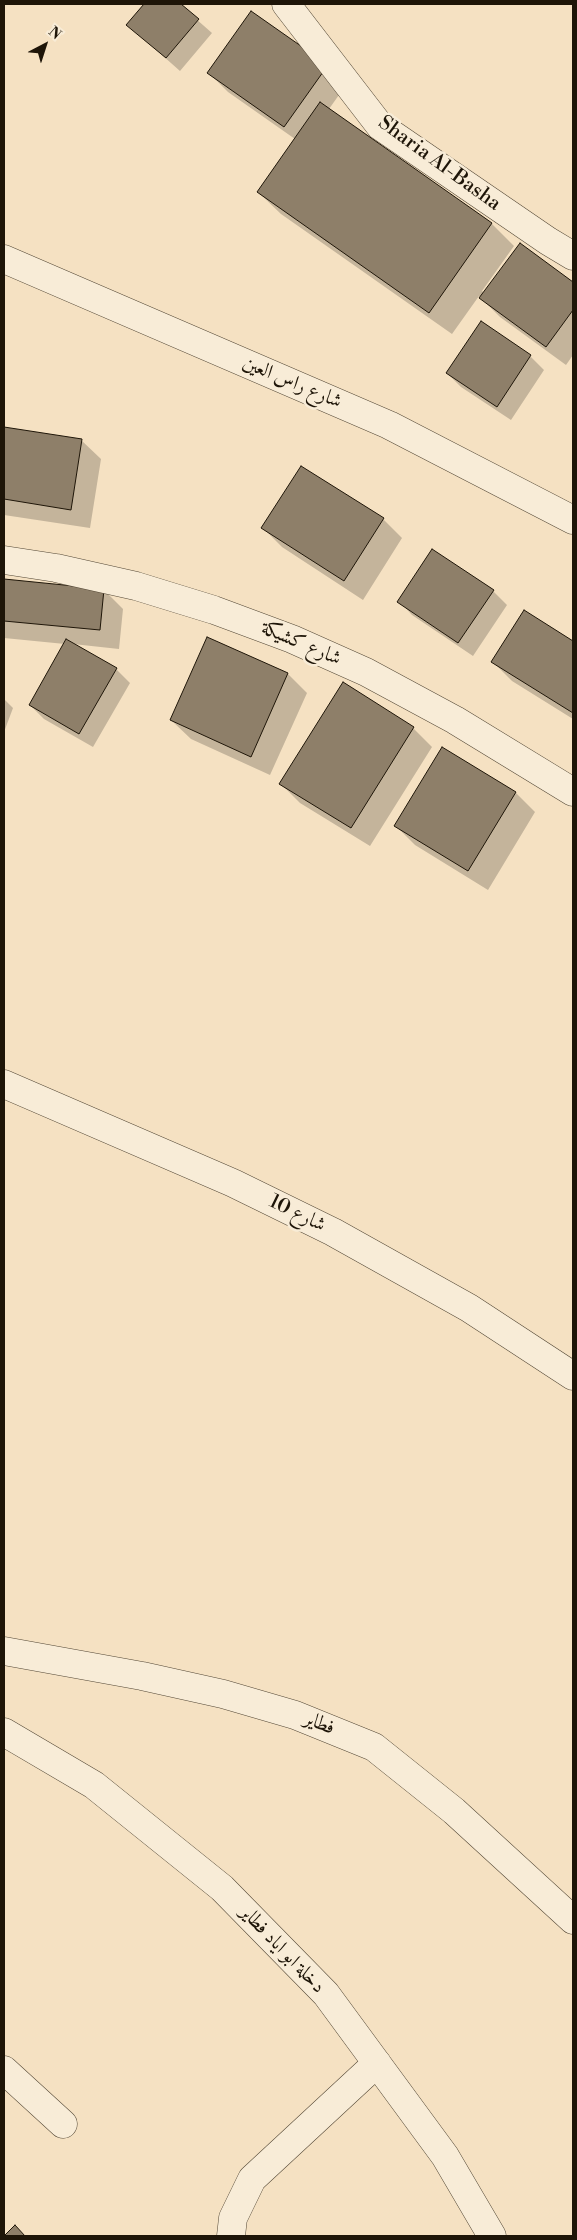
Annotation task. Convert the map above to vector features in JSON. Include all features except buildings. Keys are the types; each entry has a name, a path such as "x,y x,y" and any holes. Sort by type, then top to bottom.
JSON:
{"street":[{"name":"Sharia Al-Basha","path":"286,4 380,126 569,246"},
{"name":"شارع راس العين","path":"4,259 389,425 573,520"},
{"name":"شارع كشيكة","path":"4,560 64,570 136,586 214,610 292,638 366,672 456,720 573,792"},
{"name":"شارع 10","path":"4,1084 233,1183 332,1232 469,1308 573,1376"},
{"name":"فطاير","path":"4,1651 142,1676 223,1694 295,1715 374,1747 383,1752 476,1831 573,1920"},
{"name":"دخلة ابو اياد فطاير","path":"4,1732 94,1785 222,1888 326,1994 445,2156 492,2236"},
{"path":"231,2236 233,2218 252,2179 376,2063"},
{"path":"4,2070 63,2124"}]}
